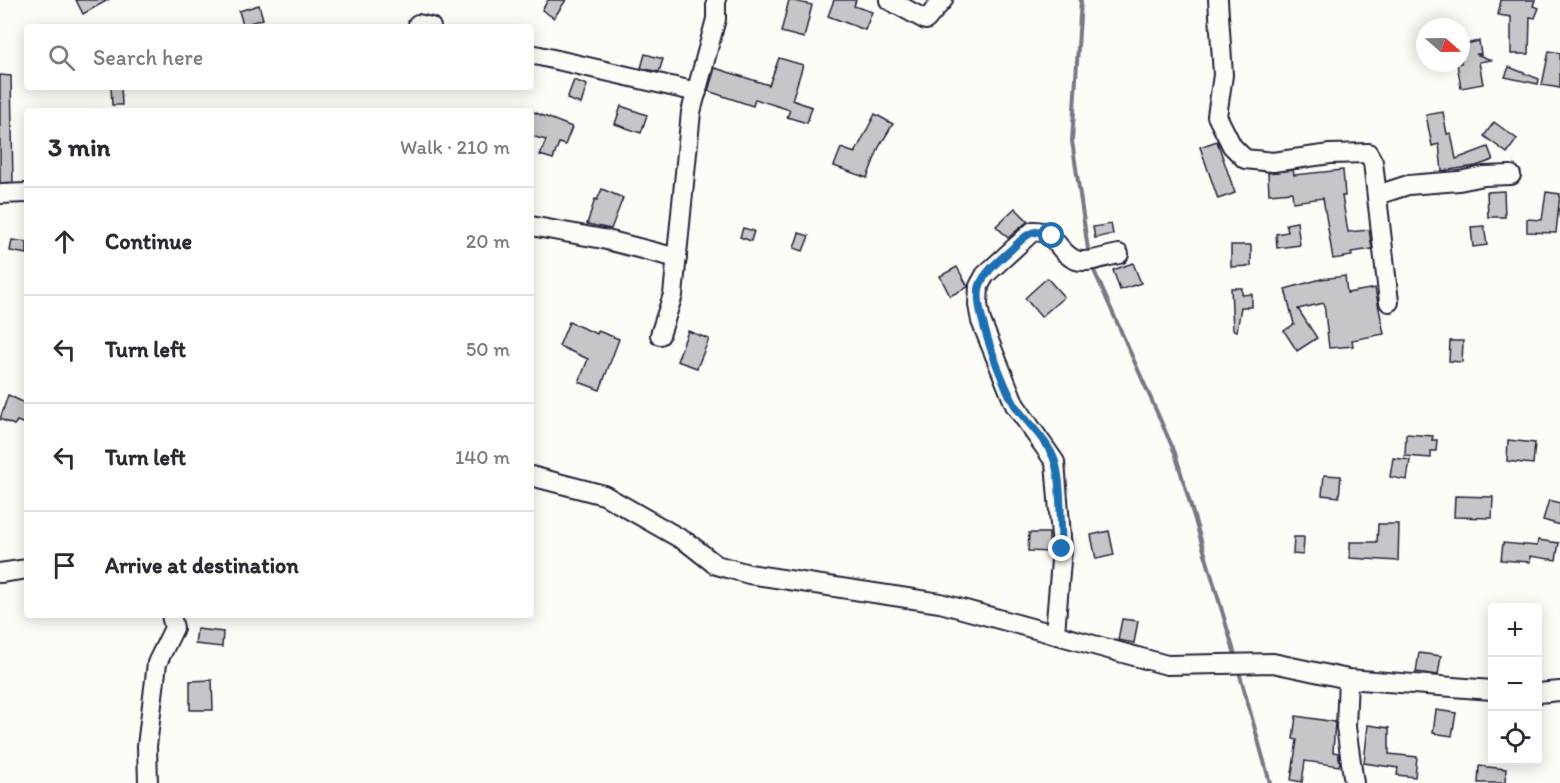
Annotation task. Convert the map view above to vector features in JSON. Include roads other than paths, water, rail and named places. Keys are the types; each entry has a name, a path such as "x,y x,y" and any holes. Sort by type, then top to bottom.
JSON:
{"street":[{"path":"660,335 673,295 691,112 716,19 716,0"},
{"path":"889,0 926,20 943,0"},
{"path":"1218,0 1224,75 1217,116 1232,146 1245,159 1273,162 1330,154 1368,153 1373,162 1389,302"},
{"path":"534,55 697,92"},
{"path":"1377,195 1408,185 1511,175"},
{"path":"0,194 24,194"},
{"path":"534,226 603,239 677,258"},
{"path":"1054,633 1062,549 1055,462 1015,405 981,321 979,286 985,275 1033,231 1043,230 1052,236 1069,256 1077,260 1119,254"},
{"path":"534,477 604,495 688,543 716,565 749,573 940,603 1167,665 1273,663 1348,679 1488,690"},
{"path":"0,573 24,569"},
{"path":"148,783 147,746 157,663 174,628 172,618"},
{"path":"1348,679 1346,727 1354,783"},
{"path":"1542,693 1560,691"}],"waterway":[{"path":"1081,0 1072,141 1089,256"},
{"path":"1092,266 1175,453 1236,658"},
{"path":"1238,668 1270,783"}]}
